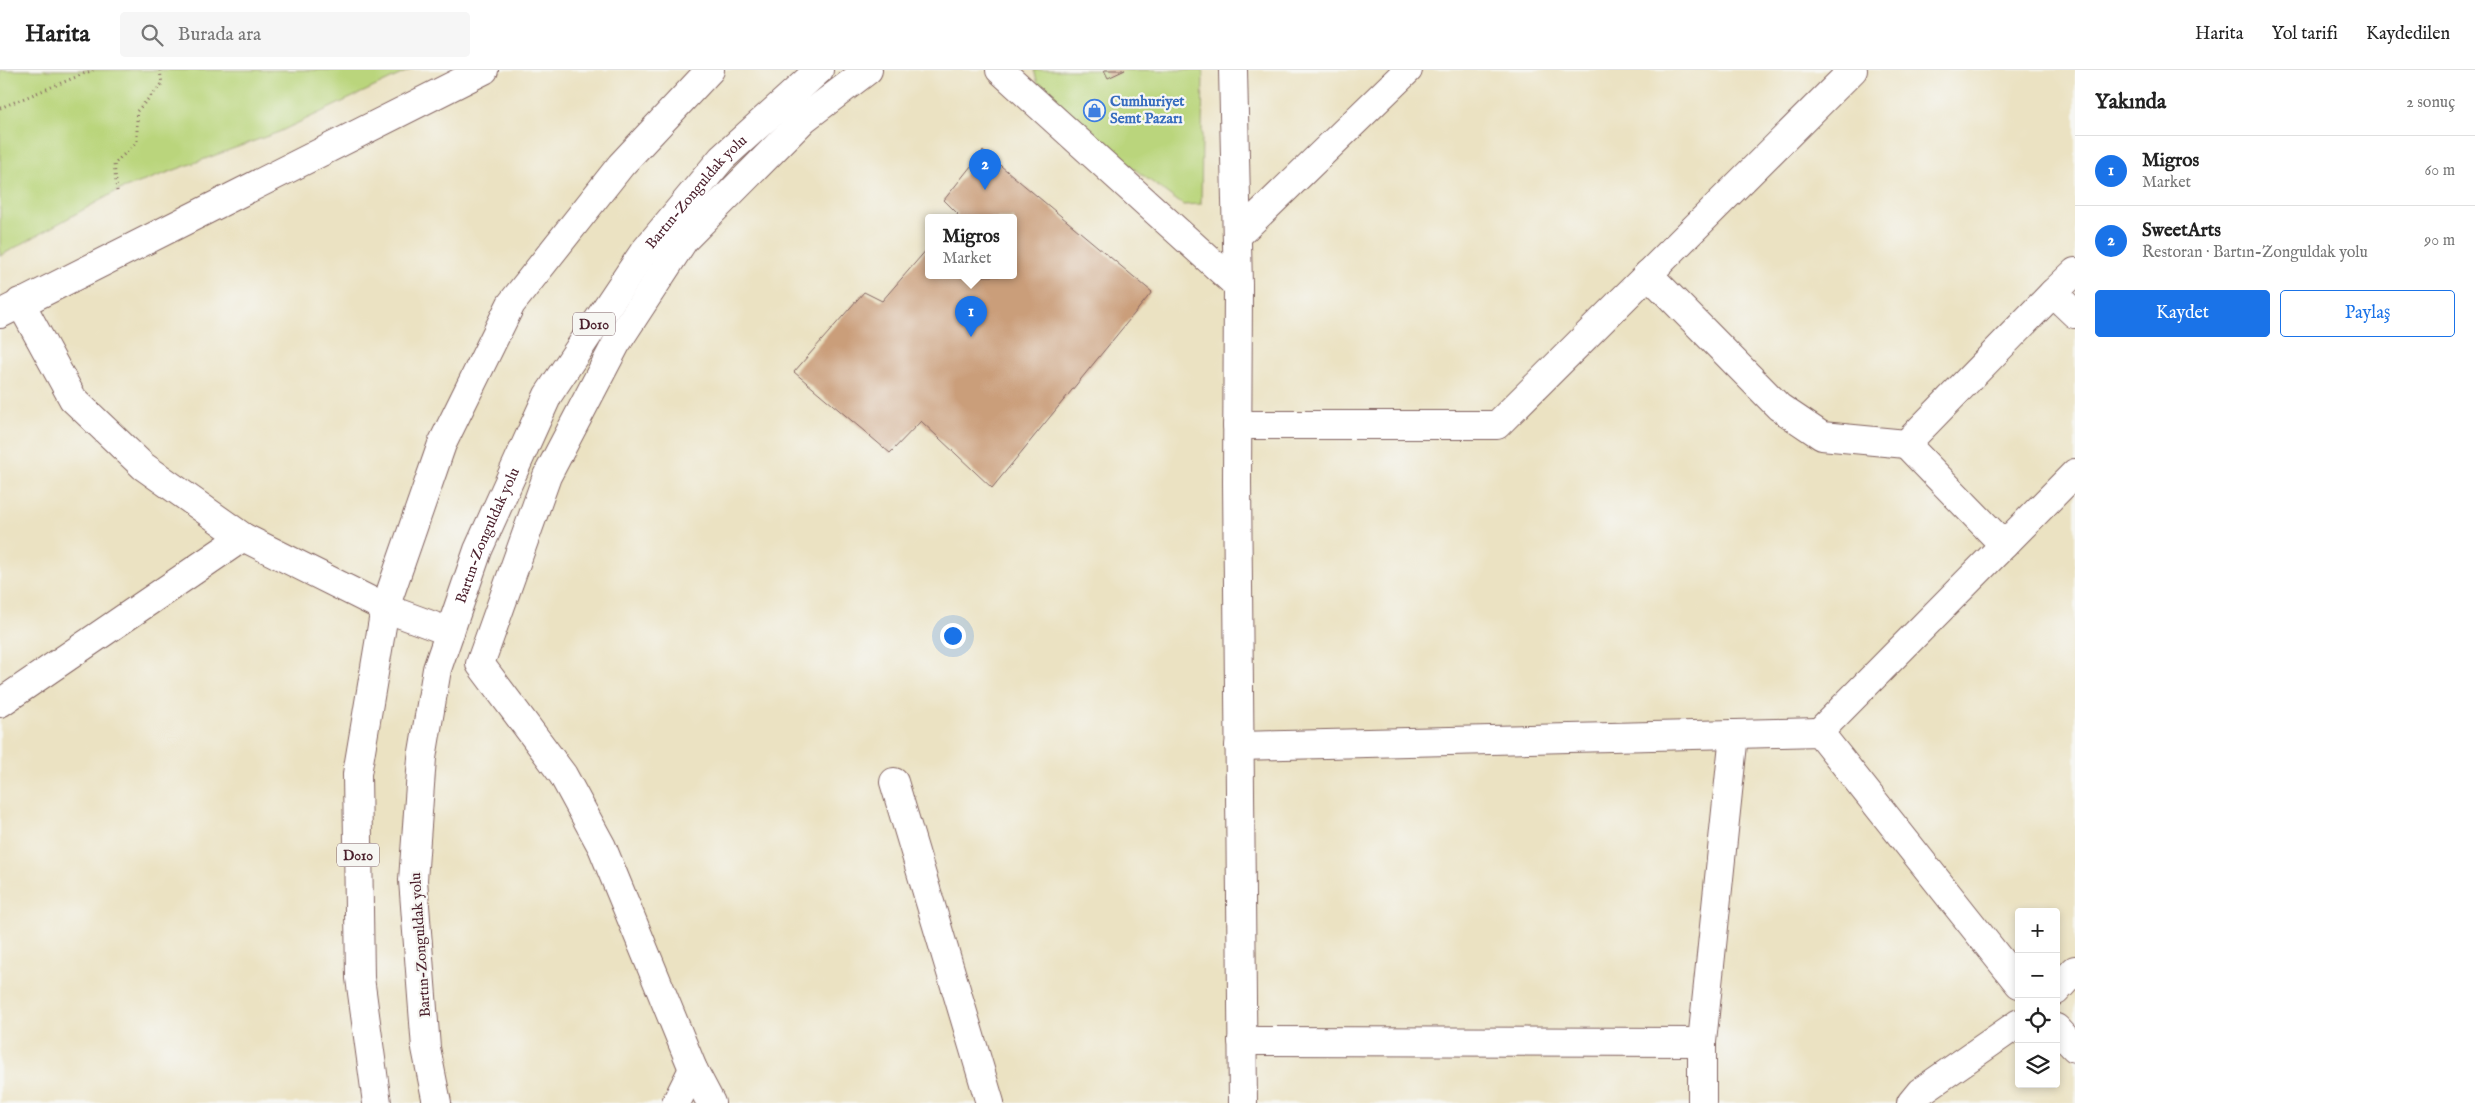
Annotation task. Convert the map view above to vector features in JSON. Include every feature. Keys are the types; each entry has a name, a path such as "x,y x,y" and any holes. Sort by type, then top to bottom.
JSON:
{"main road":[{"path":"450,632 385,608 243,537 143,466 73,399 10,308 484,70"},
{"name":"D010","path":"377,1103 360,978 357,774 385,608 442,444 511,304 621,165 710,70"},
{"name":"Bartın-Zonguldak yolu","path":"437,1103 426,1048 413,880 422,758 437,669 478,550 548,395 643,253 722,158 819,70"},
{"path":"711,1103 693,1069 602,846 563,775 480,664 548,476 626,328 684,240 805,118 868,70"},
{"path":"1000,70 1238,286"},
{"path":"1233,70 1238,286 1237,425 1243,1103"},
{"path":"1237,236 1408,70"},
{"path":"1237,425 1497,425 1852,70"},
{"path":"1906,444 2075,272"},
{"path":"1648,274 1779,407 1822,436 1906,444 2004,545"},
{"path":"2053,293 2075,314"},
{"path":"1239,746 1819,732 2075,473"},
{"path":"0,703 243,537"},
{"path":"1819,732 2015,979"},
{"path":"1702,1103 1702,1042 1734,734"},
{"path":"894,782 990,1103"},
{"path":"2060,987 2075,970"},
{"path":"1911,1103 1920,1092 2015,1026"},
{"path":"2060,1032 2075,1048"},
{"path":"1242,1041 1702,1042"},
{"path":"676,1103 693,1069"}],"path":[{"path":"0,108 49,86 93,70"},
{"path":"117,192 114,164 137,142 137,111 162,84 160,70"}],"green space":[{"path":"0,70 410,70 279,132 117,191 0,256"},
{"path":"1034,70 1203,70 1201,204 1183,205 1099,143 1038,84"}],"building":[{"path":"1104,70 1125,70 1108,78"},
{"path":"983,151 1152,292 992,488 921,421 890,453 794,372 864,292 882,301 925,251 925,279 1017,279 1017,214 958,214 944,200"}],"place":[{"name":"Cumhuriyet Semt Pazarı","path":"1094,110"},
{"name":"SweetArts","path":"985,190"},
{"name":"Migros","path":"971,337"}]}
